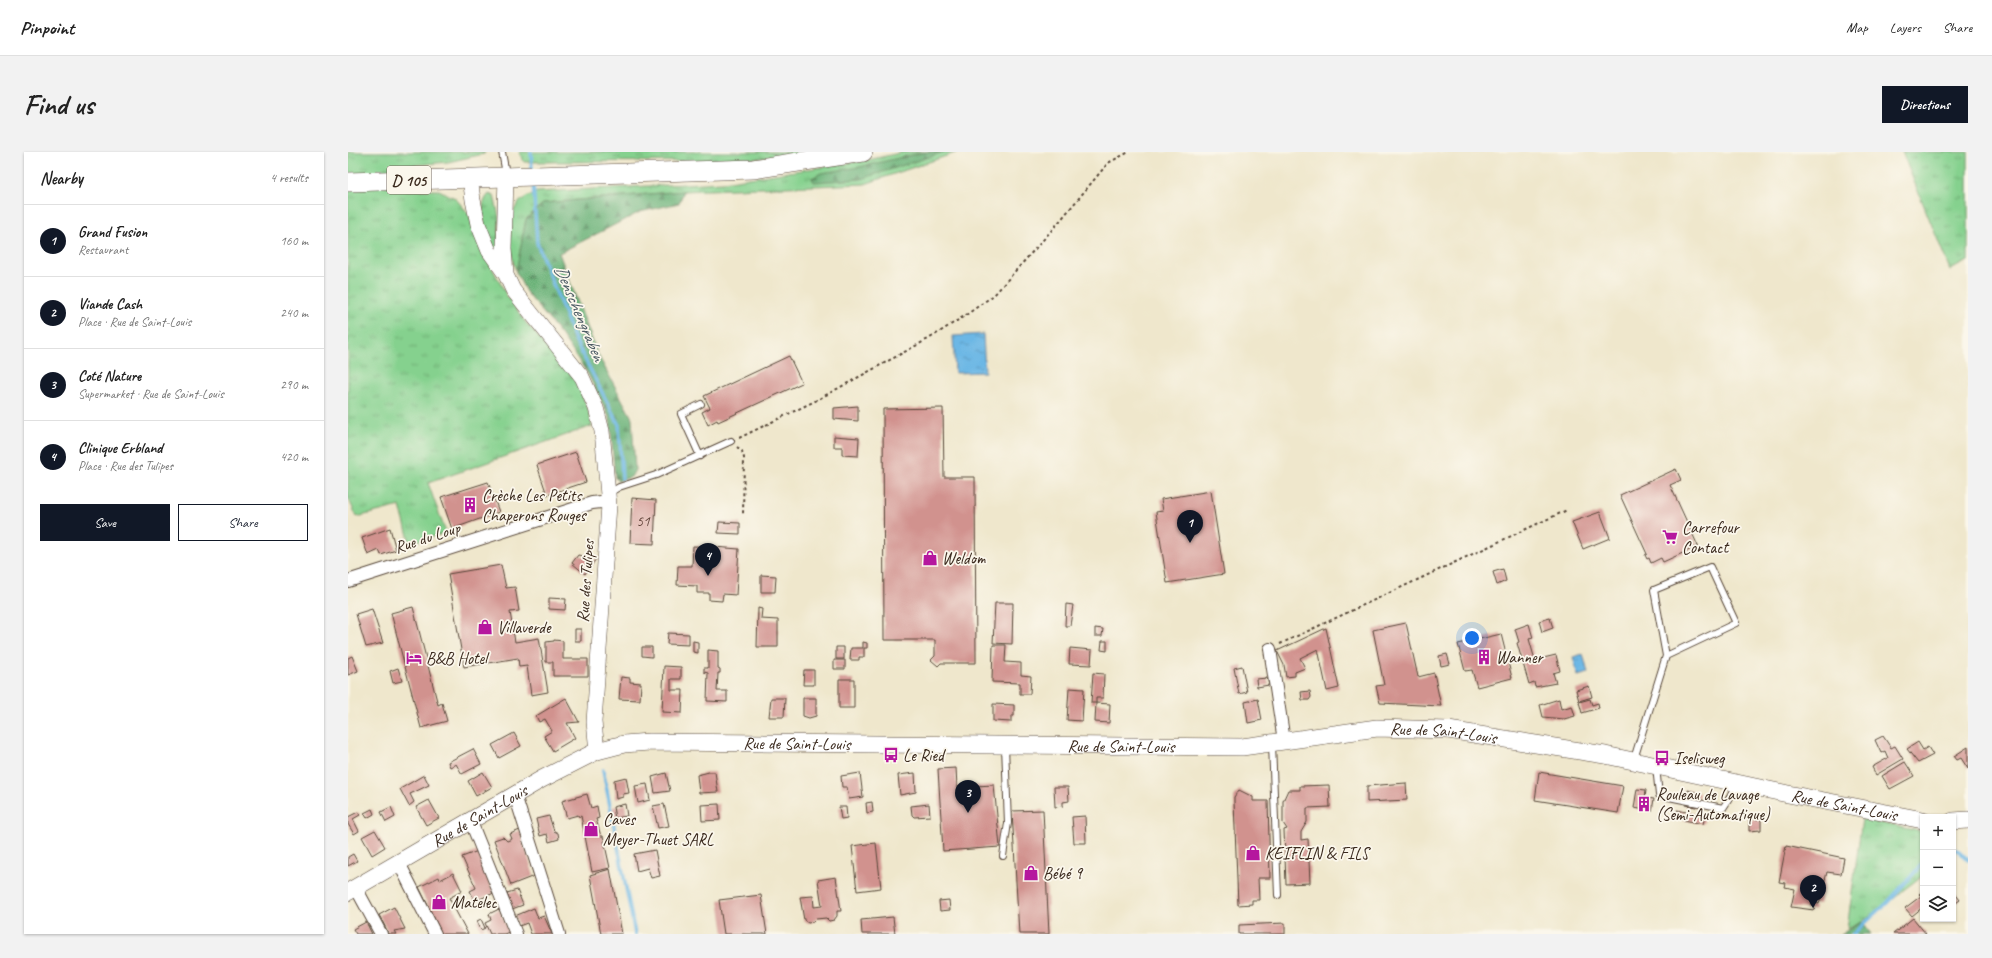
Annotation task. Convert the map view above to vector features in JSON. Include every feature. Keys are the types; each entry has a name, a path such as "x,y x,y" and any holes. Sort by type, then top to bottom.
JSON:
{"main road":[{"name":"D 105","path":"348,182 753,169 863,152"},
{"name":"Rue de Saint-Louis","path":"352,890 515,795 597,751 624,744 649,742 1242,747 1376,728 1448,730 1634,761 1885,814 1920,820"},
{"path":"1956,821 1968,820"}],"street":[{"name":"Rue des Tulipes","path":"506,274 504,249 513,176"},
{"name":"Rue des Tulipes","path":"470,178 478,224 489,251 506,274 513,290 582,377 596,408 602,431 608,500 594,722 597,751"},
{"name":"Rue du Loup","path":"348,581 608,500"},
{"path":"1270,649 1278,742"},
{"path":"515,795 559,934"},
{"path":"471,822 516,934"},
{"path":"399,863 435,934"},
{"path":"352,890 380,934"}],"lane":[{"path":"502,152 513,176"},
{"path":"700,456 681,414 701,404"},
{"path":"608,500 619,487 656,475 732,441"},
{"path":"1634,761 1666,656 1654,590 1710,566 1736,624 1666,656"},
{"path":"1278,742 1278,895"},
{"path":"1003,856 1008,823 1005,746"},
{"path":"1655,766 1659,795 1723,808 1739,784"}],"path":[{"path":"743,516 744,458 742,451 732,441 815,401 930,338 966,315 994,294 1059,222 1108,163 1129,152"},
{"path":"1270,649 1567,510"}],"green space":[{"path":"348,152 485,152 484,154 448,162 395,167 395,190 439,190 455,198 468,213 483,251 507,296 526,323 575,379 588,409 592,426 428,483 446,533 410,543 400,506 357,517 348,498"},
{"path":"519,152 822,152 736,161 524,162"},
{"path":"904,152 958,152 865,184 684,191 544,203 526,219 516,272 512,254 510,233 513,213 517,205 523,199 537,192 723,182 868,160"},
{"path":"925,152 944,152 861,179 814,182 812,178 821,173 860,167"},
{"path":"1902,152 1968,152 1968,261 1950,270"},
{"path":"684,191 679,203 640,212 559,253 598,355 632,418 635,470 631,477 618,481 615,478 610,419 588,374 561,334 526,292 516,272 526,219 544,203"},
{"path":"489,194 494,196 499,217 498,257 485,226 483,217 485,201"},
{"path":"1862,819 1920,831 1920,877 1862,922 1847,929"},
{"path":"1862,922 1871,934 1841,934"}],"water":[{"path":"983,334 985,372 955,373 953,336"},
{"path":"1583,654 1588,673 1578,676 1573,657"}],"building":[{"path":"789,356 802,383 718,422 717,420 708,425 702,412 710,408 704,396"},
{"path":"858,406 858,421 834,419 834,408"},
{"name":"Weldom","path":"943,408 944,477 975,477 976,663 941,663 938,666 931,660 935,656 935,640 884,640 883,409"},
{"path":"834,436 859,438 858,456 842,455 842,447 834,447"},
{"path":"576,452 586,482 547,495 537,465"},
{"path":"1676,469 1681,480 1670,485 1698,546 1663,562 1661,558 1651,563 1649,558 1647,559 1645,555 1647,554 1620,495"},
{"name":"Crèche Les Petits Chaperons Rouges","path":"488,482 499,512 452,529 441,497"},
{"path":"1211,491 1224,574 1167,583 1156,512 1163,511 1161,499"},
{"path":"632,498 656,500 654,544 630,543"},
{"path":"1600,512 1610,538 1583,549 1572,522"},
{"path":"719,522 740,523 740,534 718,533"},
{"path":"390,528 396,550 381,555 379,550 368,555 362,538"},
{"path":"693,546 710,547 710,557 713,557 714,547 739,549 736,595 723,594 722,601 709,600 709,593 697,593 697,586 677,585 678,566 692,566"},
{"path":"578,555 596,559 585,574 572,563"},
{"name":"Villaverde","path":"501,565 506,588 515,587 519,611 510,612 515,642 539,638 548,692 531,695 527,666 519,667 518,658 464,667 448,574"},
{"path":"1503,569 1506,581 1497,585 1493,572"},
{"path":"761,575 776,576 775,592 761,592"},
{"path":"549,598 566,599 565,610 549,609"},
{"path":"995,603 1013,603 1012,644 993,643"},
{"path":"1066,604 1073,605 1070,626 1065,626"},
{"name":"B&B Hotel","path":"413,607 438,705 442,703 447,721 421,728 391,613"},
{"path":"758,608 762,609 761,619 778,620 778,647 757,647"},
{"path":"372,609 383,643 366,647 356,614"},
{"path":"1550,618 1553,628 1542,632 1539,621"},
{"path":"1406,623 1418,677 1434,673 1441,706 1380,703 1376,686 1384,685 1373,630"},
{"path":"1529,624 1533,638 1529,639 1535,660 1556,655 1560,671 1553,673 1556,683 1535,687 1534,682 1529,684 1517,643 1519,642 1515,629"},
{"path":"1095,628 1103,629 1102,636 1095,636"},
{"path":"1326,628 1339,688 1327,691 1318,649 1300,658 1305,668 1295,672 1295,676 1286,677 1284,665 1277,651"},
{"path":"575,629 581,629 581,641 575,641"},
{"path":"668,633 689,634 689,645 667,644"},
{"name":"Wanner","path":"1501,634 1512,678 1477,687 1472,670 1465,671 1458,644"},
{"path":"554,640 563,641 563,659 588,659 588,676 553,676 553,662 546,662 546,642"},
{"path":"693,641 698,642 698,653 693,652"},
{"path":"1102,641 1107,641 1107,651 1101,650"},
{"path":"863,642 867,643 867,648 864,648 864,657 859,657 859,660 850,660 851,648 863,648"},
{"path":"993,645 1006,645 1005,662 1021,663 1021,675 1031,676 1030,694 1020,694 1020,683 992,682"},
{"path":"642,647 652,647 652,657 642,656"},
{"path":"836,647 844,647 844,659 836,659"},
{"path":"1070,648 1092,650 1091,665 1069,664"},
{"path":"708,650 718,651 718,668 720,669 720,673 718,673 717,691 727,691 727,702 707,701 708,673 704,672 704,668 708,668"},
{"path":"1447,654 1450,664 1441,666 1439,656"},
{"path":"352,656 358,671 348,675 348,658"},
{"path":"834,660 845,660 845,669 834,669"},
{"path":"664,666 681,667 681,679 671,679 671,690 683,690 682,713 662,712"},
{"path":"1242,666 1247,692 1239,694 1234,668"},
{"path":"398,668 402,681 393,683 390,671"},
{"path":"804,670 814,670 814,685 803,685"},
{"path":"1093,673 1104,674 1103,698 1096,698 1096,703 1091,703"},
{"path":"621,677 630,678 630,682 641,683 640,700 619,699"},
{"path":"1267,678 1269,685 1257,687 1256,679"},
{"path":"839,679 854,679 854,708 839,708"},
{"path":"1589,686 1592,697 1579,701 1576,690"},
{"path":"1069,688 1084,689 1082,721 1067,720"},
{"path":"1310,691 1311,697 1309,700 1302,700 1301,692"},
{"path":"566,698 579,722 567,723 575,738 553,751 544,736 552,731 545,719 539,722 536,716"},
{"path":"771,698 785,698 784,717 769,717"},
{"path":"803,698 816,698 816,716 809,718 803,716"},
{"path":"1258,699 1262,720 1248,723 1245,702"},
{"path":"1559,699 1561,709 1572,706 1575,716 1564,719 1543,717 1540,705"},
{"path":"1590,699 1592,705 1598,703 1599,708 1582,713 1579,702"},
{"path":"1096,703 1110,704 1109,723 1095,722"},
{"path":"993,704 1014,705 1014,716 1011,716 1011,722 993,721"},
{"path":"514,733 521,746 499,758 492,745"},
{"path":"1883,736 1891,748 1895,746 1903,759 1876,775 1872,767 1888,758 1885,751 1881,753 1875,740"},
{"path":"1918,742 1923,750 1928,747 1933,755 1918,763 1907,749"},
{"path":"1968,747 1968,769 1961,758 1957,760 1954,756"},
{"path":"473,749 481,764 462,774 456,764 450,767 448,762"},
{"path":"1905,762 1914,776 1890,789 1882,776"},
{"path":"956,768 957,787 994,785 1000,847 943,851 938,769"},
{"path":"483,772 492,787 476,796 468,781"},
{"path":"715,772 718,792 699,793 697,775"},
{"path":"1539,772 1623,786 1618,813 1535,800"},
{"path":"666,773 670,791 655,793 652,777"},
{"path":"860,773 863,797 849,799 847,787 842,787 841,776"},
{"path":"915,773 916,792 900,795 898,775"},
{"path":"424,775 429,785 410,794 414,802 409,806 400,789"},
{"path":"626,777 629,793 623,794 623,797 616,799 614,780"},
{"path":"1406,783 1407,800 1367,802 1367,786"},
{"path":"647,784 650,800 638,803 635,786"},
{"path":"1329,785 1330,807 1307,808 1307,822 1301,832 1301,840 1308,839 1310,883 1286,884 1284,830 1287,829 1283,823 1283,801 1288,790 1300,790 1300,786"},
{"path":"1054,787 1068,787 1069,801 1063,802 1063,806 1055,807"},
{"name":"Rouleau de Lavage (Semi-Automatique)","path":"1637,789 1646,790 1645,798 1654,799 1652,811 1634,808"},
{"name":"KEIFLIN & FILS","path":"1239,790 1253,797 1253,801 1268,801 1270,878 1258,878 1259,900 1252,900 1252,904 1238,905 1234,797"},
{"path":"1688,790 1699,793 1696,807 1685,805"},
{"name":"Caves Meyer-Thuet SARL","path":"587,794 591,808 597,806 599,818 596,819 601,836 603,836 610,868 592,872 581,816 579,817 578,815 567,818 562,801"},
{"path":"429,800 439,818 426,825 416,807"},
{"path":"872,802 873,812 867,813 866,803"},
{"path":"625,804 627,816 615,818 613,807"},
{"path":"664,804 669,826 658,828 653,806"},
{"path":"719,804 720,820 702,821 701,805"},
{"path":"929,804 930,816 914,817 912,815 911,806"},
{"path":"391,807 395,817 386,822 381,812"},
{"path":"839,807 846,807 847,818 841,819"},
{"path":"372,809 374,814 367,818 364,813"},
{"name":"Bébé 9","path":"1043,810 1049,934 1019,934 1012,811"},
{"path":"1677,810 1705,816 1703,824 1676,817"},
{"path":"358,812 360,815 353,819 359,831 354,834 348,824 348,817"},
{"path":"549,816 554,831 558,833 559,839 549,842 547,834 540,836 536,819"},
{"path":"1085,816 1086,843 1074,843 1072,817"},
{"path":"1749,819 1761,819 1761,830 1749,831"},
{"path":"375,830 385,847 372,855 362,837"},
{"path":"520,830 534,876 511,885 494,840 503,837 507,841 512,839 510,834"},
{"path":"876,843 881,888 857,891 852,846"},
{"path":"1786,846 1844,858 1841,874 1827,872 1819,904 1812,902 1811,905 1815,906 1814,910 1791,907 1795,889 1785,887 1786,883 1779,882"},
{"path":"655,850 660,876 651,878 648,868 637,871 634,854"},
{"path":"478,851 494,893 475,901 470,891 476,888 462,857"},
{"path":"353,854 357,861 348,866 348,857"},
{"path":"610,869 622,934 601,934 590,875"},
{"name":"Matelec","path":"453,873 462,891 449,898 468,934 442,934 419,887 439,877 440,880"},
{"path":"836,877 841,911 837,911 837,916 834,920 829,921 826,918 816,919 813,922 808,923 804,920 800,897 813,896 814,907 822,906 818,880"},
{"path":"517,890 523,905 512,909 507,893"},
{"path":"761,895 767,934 724,934 719,900"},
{"path":"1956,895 1960,900 1956,903"},
{"path":"1920,897 1920,909 1912,916 1905,908"},
{"path":"949,900 950,910 940,911 939,901"},
{"path":"394,907 405,929 394,931 396,934 389,934 379,915"},
{"path":"534,908 538,918 544,916 552,934 531,934 527,923 519,926 515,916"},
{"path":"499,909 509,932 504,934 490,934 485,923 491,920 489,914"},
{"path":"893,917 895,934 862,934 861,920"},
{"path":"1913,918 1926,934 1893,934"},
{"path":"481,919 485,928 481,930 477,921"},
{"path":"366,922 372,934 356,934 353,929"},
{"path":"1285,923 1285,934 1239,934 1239,925"}],"waterway":[{"name":"Denschengraben","path":"531,152 532,170"},
{"name":"Denschengraben","path":"533,182 537,243 575,340 619,425 622,479"},
{"path":"603,770 635,934"},
{"path":"1956,850 1968,860"},
{"path":"1853,934 1887,903 1920,866"}],"place":[{"name":"Crèche Les Petits Chaperons Rouges","path":"470,505"},
{"name":"Carrefour Contact","path":"1670,537"},
{"name":"Grand Fusion","path":"1190,543"},
{"name":"Weldom","path":"930,558"},
{"name":"Clinique Erbland","path":"708,576"},
{"name":"Villaverde","path":"485,627"},
{"name":"Wanner","path":"1484,657"},
{"name":"B&B Hotel","path":"414,658"},
{"name":"Le Ried","path":"891,755"},
{"name":"Iselisweg","path":"1662,758"},
{"name":"Rouleau de Lavage (Semi-Automatique)","path":"1644,804"},
{"name":"Coté Nature","path":"968,813"},
{"name":"Caves Meyer-Thuet SARL","path":"591,829"},
{"name":"KEIFLIN & FILS","path":"1253,853"},
{"name":"Bébé 9","path":"1031,873"},
{"name":"Matelec","path":"439,902"},
{"name":"Viande Cash","path":"1813,908"}]}
